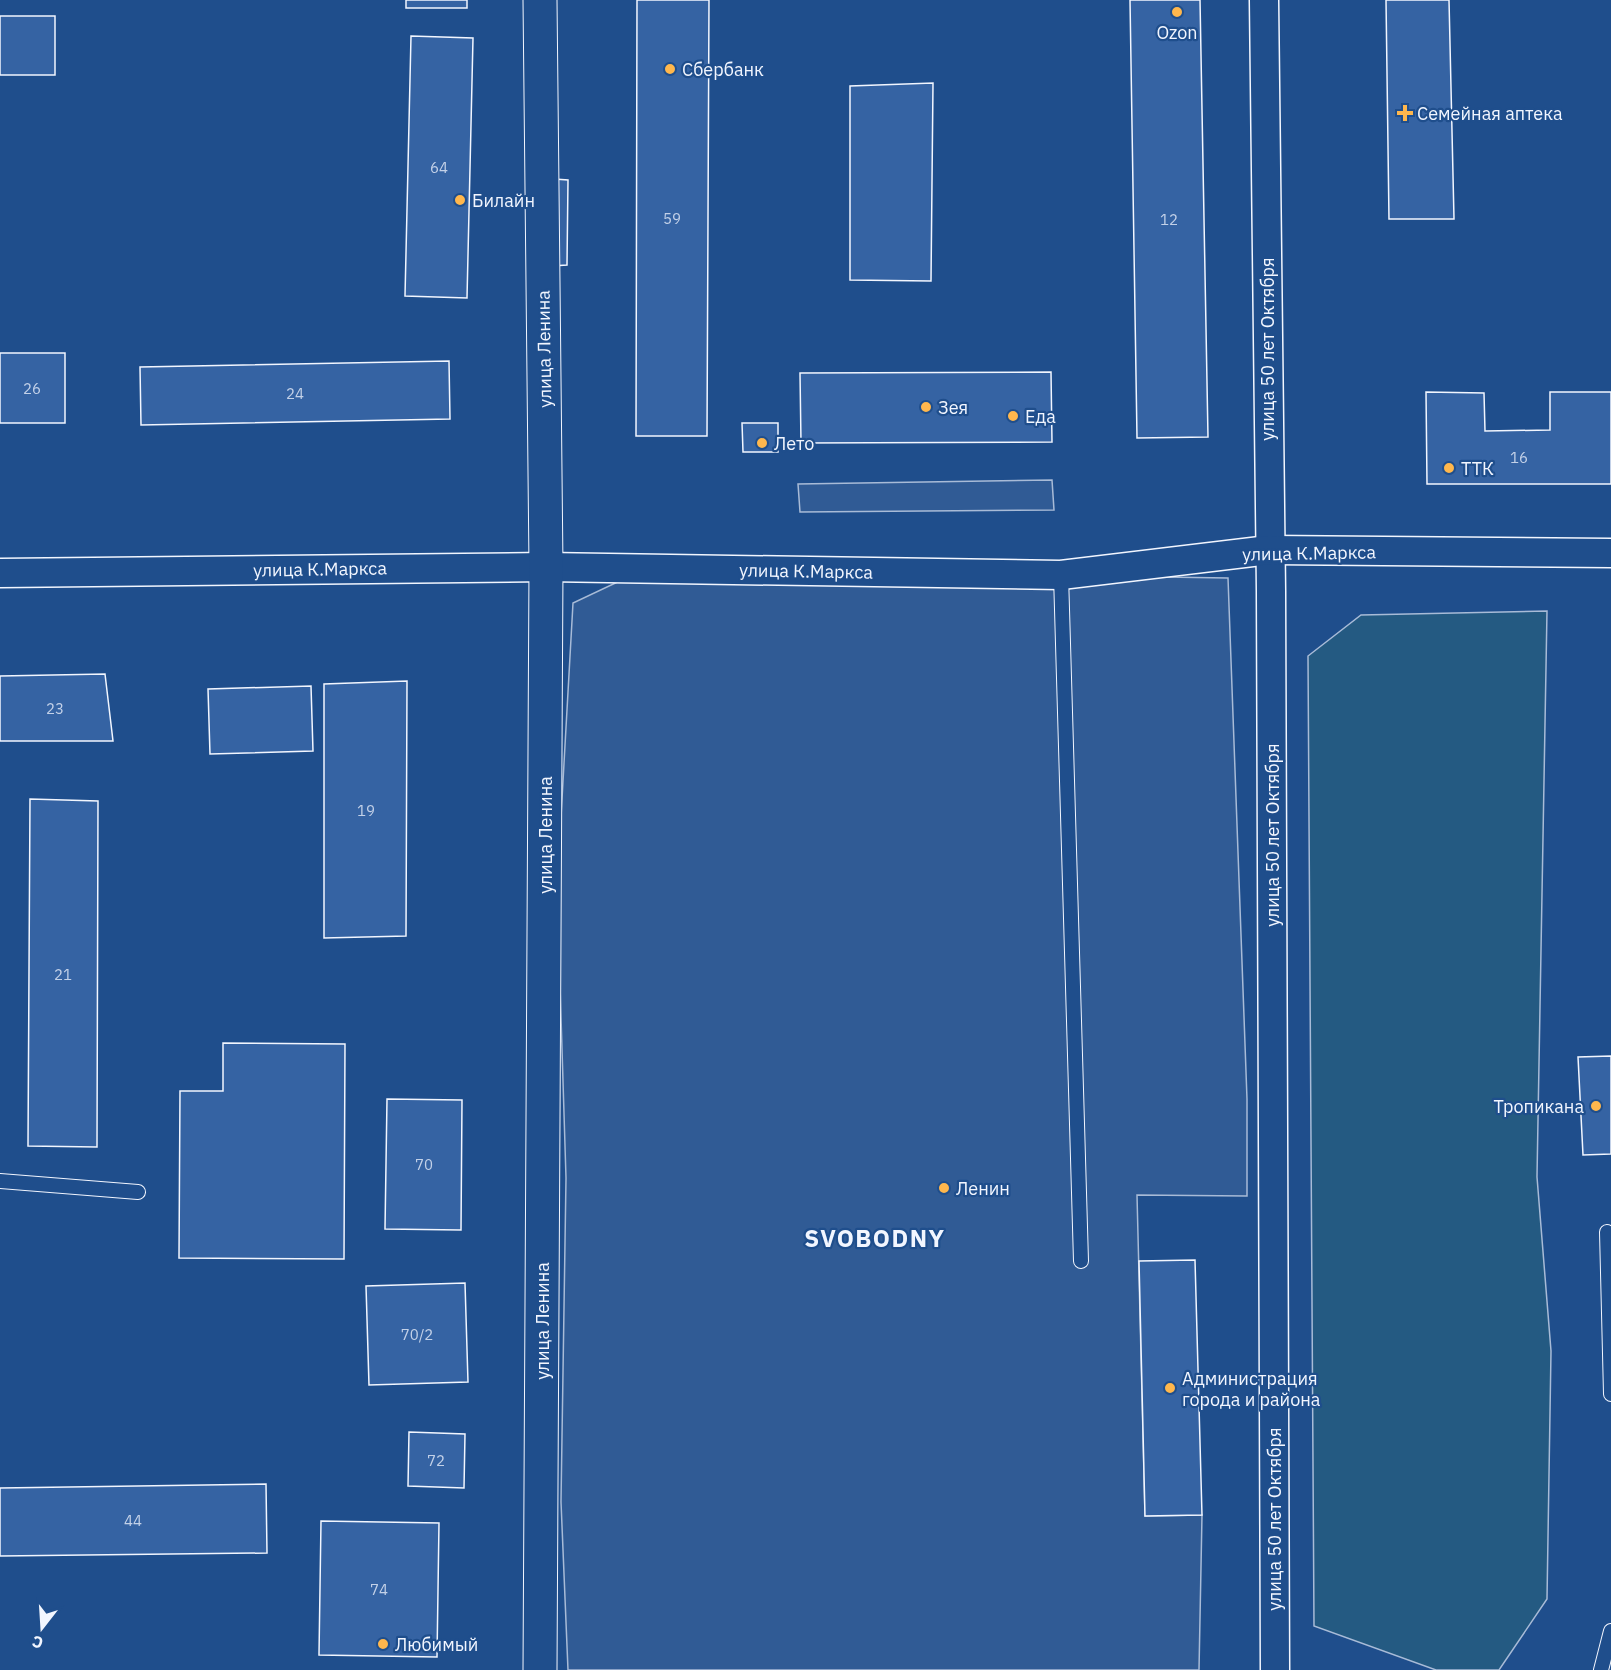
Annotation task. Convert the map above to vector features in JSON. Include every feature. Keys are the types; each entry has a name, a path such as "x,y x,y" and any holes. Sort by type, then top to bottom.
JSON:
{"main road":[{"name":"улица Ленина","path":"540,0 546,567 540,1670"}],"street":[{"name":"улица 50 лет Октября","path":"1264,0 1271,603 1275,1670"},
{"name":"улица К.Маркса","path":"0,573 546,567 1060,575 1269,550 1611,553"}],"lane":[{"path":"1060,575 1081,1261"},
{"path":"0,1181 138,1192"},
{"path":"1607,1232 1611,1394"},
{"path":"1601,1670 1611,1631"}],"shaded area":[{"path":"1052,480 1054,510 800,512 798,484"},
{"path":"645,569 1228,578 1247,1099 1247,1196 1137,1195 1145,1516 1202,1515 1199,1670 568,1670 561,1502 566,1178 557,888 573,603"},
{"path":"1547,611 1537,1177 1551,1351 1547,1599 1499,1670 1436,1670 1314,1626 1308,656 1361,615"}],"building":[{"path":"406,0 467,0 467,8 406,8"},
{"path":"637,0 709,0 707,436 636,436"},
{"path":"1130,0 1200,0 1208,437 1137,438"},
{"path":"1386,0 1449,0 1454,219 1389,219"},
{"path":"0,16 55,16 55,75 0,75"},
{"path":"411,36 473,38 467,298 405,296"},
{"path":"933,83 931,281 850,280 850,86"},
{"path":"554,179 568,180 567,265 552,266"},
{"path":"0,353 65,353 65,423 0,423"},
{"path":"449,361 450,419 141,425 140,367"},
{"name":"Зея","path":"1051,372 1052,442 801,443 800,373"},
{"path":"1426,392 1484,393 1485,431 1550,430 1550,392 1611,392 1611,484 1427,484"},
{"path":"742,423 778,423 778,452 743,452"},
{"path":"105,674 113,741 0,741 0,676"},
{"path":"407,681 406,936 324,938 324,684"},
{"path":"311,686 313,751 210,754 208,689"},
{"path":"30,799 98,801 97,1147 28,1146"},
{"path":"223,1043 345,1044 344,1259 179,1258 180,1091 223,1091"},
{"name":"Тропикана","path":"1611,1056 1611,1154 1583,1155 1578,1057"},
{"path":"387,1099 462,1100 461,1230 385,1229"},
{"name":"Администрация города и района","path":"1195,1260 1202,1515 1145,1516 1139,1261"},
{"path":"465,1283 468,1382 369,1385 366,1286"},
{"path":"409,1432 465,1434 464,1488 408,1486"},
{"path":"266,1484 267,1553 0,1556 0,1488"},
{"path":"321,1521 439,1523 437,1657 319,1655"}],"place":[{"name":"Ozon","path":"1177,12"},
{"name":"Сбербанк","path":"670,69"},
{"name":"Семейная аптека","path":"1405,113"},
{"name":"Билайн","path":"460,200"},
{"name":"Зея","path":"926,407"},
{"name":"Еда","path":"1013,416"},
{"name":"Лето","path":"762,443"},
{"name":"ТТК","path":"1449,468"},
{"name":"Тропикана","path":"1596,1106"},
{"name":"Ленин","path":"944,1188"},
{"name":"Администрация города и района","path":"1170,1388"},
{"name":"Любимый","path":"383,1644"}],"district":[{"name":"SVOBODNY","path":"875,1238"}]}
